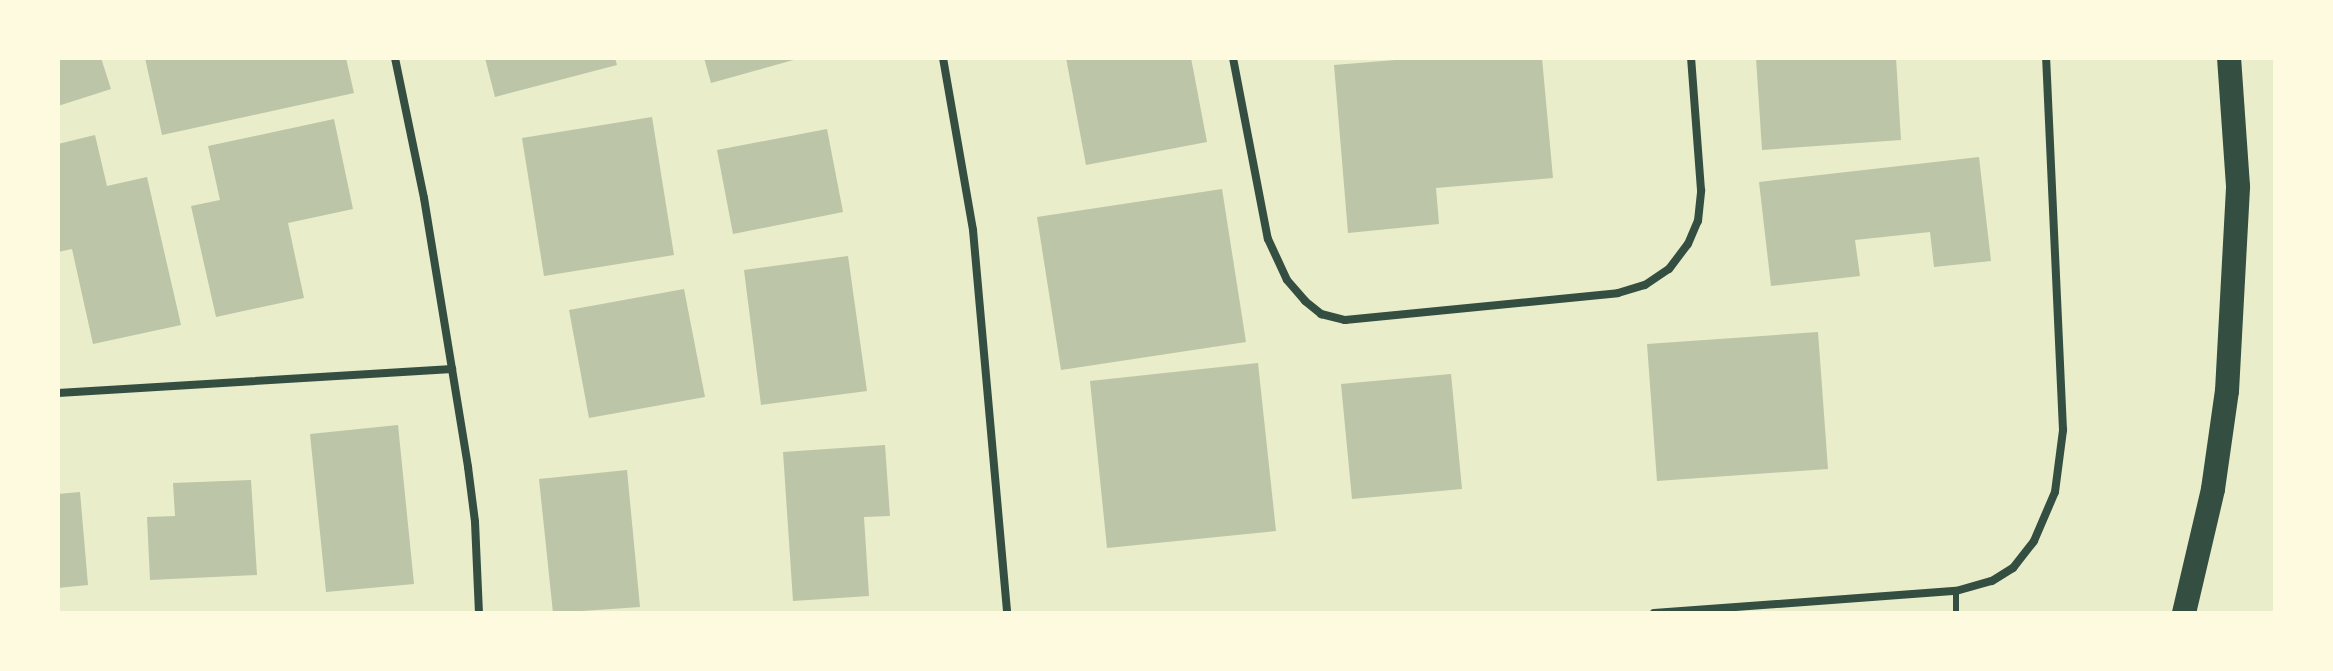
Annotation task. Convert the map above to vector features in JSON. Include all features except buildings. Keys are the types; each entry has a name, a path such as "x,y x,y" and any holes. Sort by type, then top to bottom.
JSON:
{"highway":[{"path":"2184,613 2213,489 2227,391 2238,186 2229,58"}],"street":[{"path":"395,58 424,198 452,369 475,522 479,613"},
{"path":"943,58 973,230 1007,613"},
{"path":"1233,58 1268,239 1287,280 1305,301 1321,314 1345,320 1618,293 1645,285 1669,269 1688,244 1698,221 1701,190 1691,58"},
{"path":"1654,613 1956,591 1992,581 2013,568 2046,517 2060,471 2063,430 2046,58"},
{"path":"58,393 452,369"}],"lane":[{"path":"1956,591 1956,613"}]}
